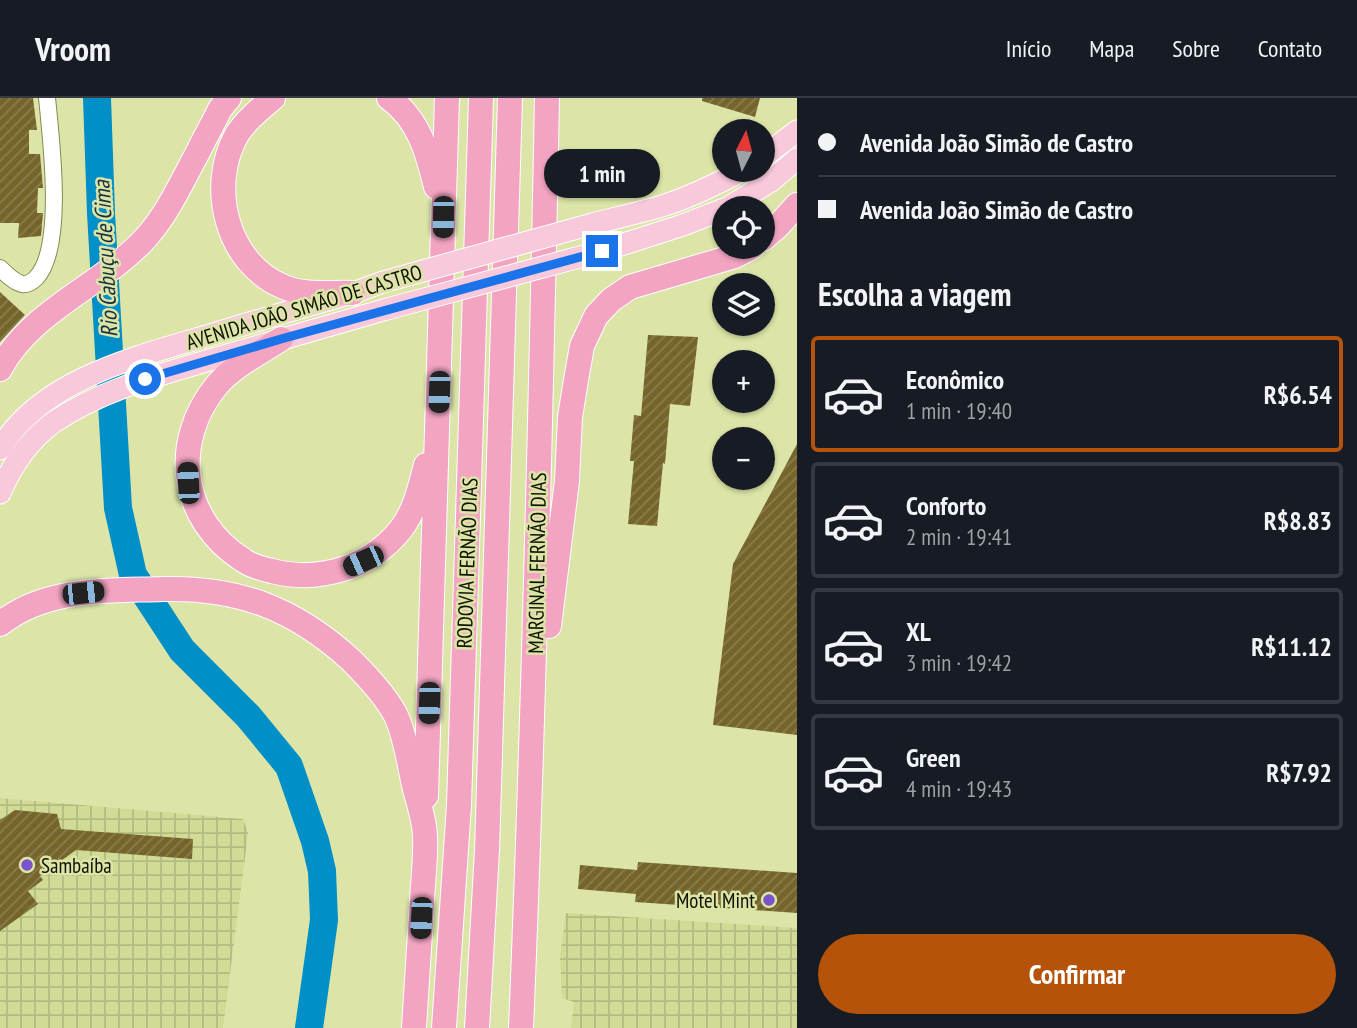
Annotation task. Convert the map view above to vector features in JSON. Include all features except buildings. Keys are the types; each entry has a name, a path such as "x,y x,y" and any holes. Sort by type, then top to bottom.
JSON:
{"highway":[{"path":"0,369 15,346 33,326 103,275 142,242 165,215 220,110 229,98"},
{"path":"273,98 258,110 237,135 229,154 223,192 227,220 237,245 251,264 267,278 285,288 304,292 353,293"},
{"path":"388,98 403,109 425,146 443,217"},
{"path":"414,1028 425,835 447,98"},
{"name":"RODOVIA FERNÃO DIAS","path":"444,1028 459,805 481,98"},
{"name":"RODOVIA FERNÃO DIAS","path":"477,1028 488,836 510,98"},
{"name":"MARGINAL FERNÃO DIAS","path":"521,1028 534,680 547,98"},
{"path":"775,229 797,205"},
{"path":"534,680 545,661 567,481 570,417 582,346 596,316 630,286 724,259"},
{"path":"281,339 233,370 218,384 203,405 192,432 187,458 188,483 196,510 209,530 228,550 245,562 290,576 320,575 363,561 385,545 401,530 417,499 438,417"},
{"path":"0,624 29,606 59,595 107,591 183,589 232,595 284,612 310,627 370,678 396,717 407,750 425,835"}],"main road":[{"path":"775,148 797,131"},
{"name":"AVENIDA JOÃO SIMÃO DE CASTRO","path":"747,196 771,181 797,159"},
{"name":"AVENIDA JOÃO SIMÃO DE CASTRO","path":"0,449 19,424 41,403 85,377 146,354 383,282 661,206 721,182"},
{"name":"AVENIDA JOÃO SIMÃO DE CASTRO","path":"0,493 10,471 32,441 54,422 90,402 145,379 387,309 602,251 712,214"}],"street":[{"path":"5,273 18,283 31,282 41,272 51,245 54,213 47,98"}],"shaded area":[{"path":"0,798 243,819 248,832 223,1028 0,1028"},
{"path":"566,913 797,928 797,1028 571,1028 574,1002 562,998 560,956"}],"waterway":[{"name":"Rio Cabuçu de Cima","path":"97,98 118,508 133,575 182,650 248,716 289,766 315,841 322,871 324,920 309,1028"}],"place":[{"name":"Sambaíba","path":"27,865"},
{"name":"Motel Mint","path":"769,900"}],"route":[{"path":"145,379 602,251"}]}
